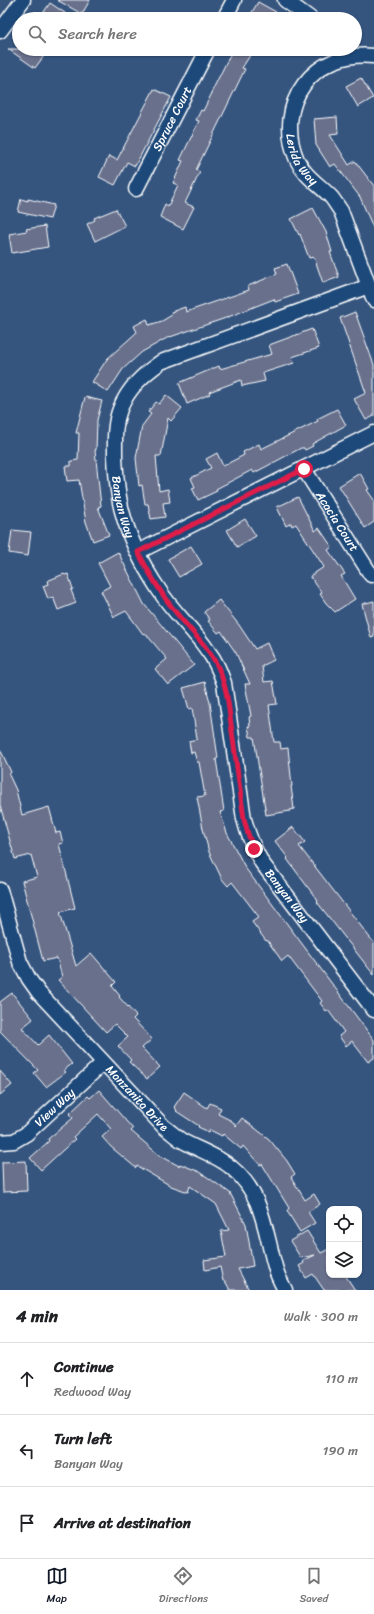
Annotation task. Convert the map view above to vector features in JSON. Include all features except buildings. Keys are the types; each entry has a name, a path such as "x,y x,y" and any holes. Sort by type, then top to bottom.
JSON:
{"street":[{"path":"14,12 23,0"},
{"path":"228,12 234,0"},
{"path":"285,0 301,12"},
{"path":"0,31 12,15"},
{"name":"Spruce Court","path":"136,189 204,56"},
{"name":"Lerida Way","path":"332,56 308,80 298,93 292,107 290,135 293,148 304,171 333,199 341,211 374,300"},
{"name":"Lerida Way","path":"351,56 374,56"},
{"name":"Banyan Way","path":"369,286 161,362 147,372 128,394 120,408 116,423 115,439 118,492 122,511 138,552 159,590 172,608 208,650 224,683 244,819 254,849 262,863 374,1010"},
{"path":"138,552 374,433"},
{"name":"Acacia Court","path":"304,469 371,575"},
{"name":"Manzanita Drive","path":"0,890 20,962 28,979 39,993 164,1127 180,1139 228,1165 246,1183 256,1198 262,1214 277,1272 285,1290"},
{"name":"View Way","path":"0,1142 14,1140 26,1134 103,1063"}],"route":[{"path":"254,849 244,819 228,702 224,683 218,666 208,650 172,608 159,590 147,571 138,552 304,469"}]}
